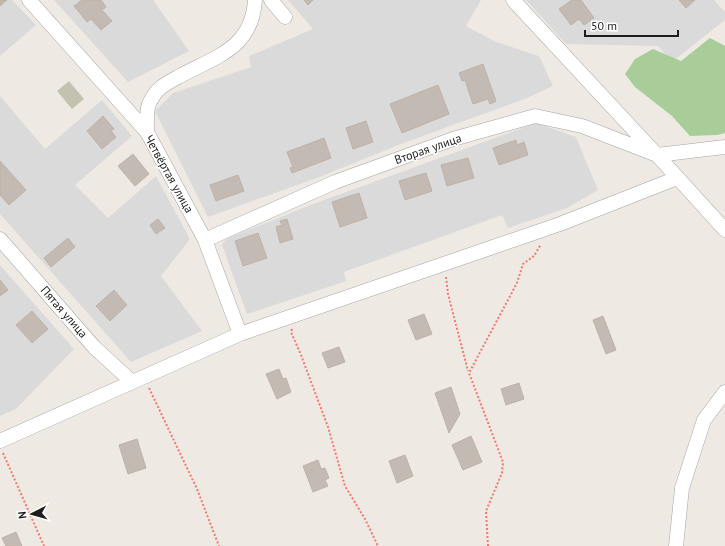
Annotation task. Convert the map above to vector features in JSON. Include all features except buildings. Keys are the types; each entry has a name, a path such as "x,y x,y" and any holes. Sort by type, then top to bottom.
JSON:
{"street":[{"name":"Четвёртая улица","path":"30,0 147,132 205,240 240,334"},
{"path":"147,132 149,105 160,87 234,48 247,32 254,14 255,0"},
{"path":"271,0 285,16"},
{"name":"Вторая улица","path":"513,0 725,230"},
{"name":"Вторая улица","path":"205,240 335,182 453,139 535,116 582,126 657,155"},
{"path":"657,155 725,147"},
{"path":"2,447 138,380 240,334 560,224 677,178"},
{"name":"Пятая улица","path":"0,238 94,347 138,380"},
{"path":"676,546 682,488 704,420 725,392"}],"path":[{"path":"469,373 517,283 523,264 534,256 544,241"},
{"path":"448,262 445,274 448,294 469,373 503,462 502,473 486,511 488,546"},
{"path":"296,315 291,332 328,428 346,486 365,519 378,546"},
{"path":"138,380 197,489 219,546"},
{"path":"2,447 44,546"}],"shaded area":[{"path":"0,0 12,0 36,25 0,56"},
{"path":"54,0 153,0 189,51 128,82"},
{"path":"288,0 481,0 466,26 494,41 539,56 553,86 527,98 401,144 322,176 208,217 155,111 173,93 251,67 249,56 313,29"},
{"path":"526,0 714,0 725,12 725,20 672,62 658,46 566,44"},
{"path":"69,81 84,99 72,109 57,91"},
{"path":"0,96 45,149 102,100 132,136 75,185 108,218 156,176 190,239 161,276 202,331 131,362 0,214"},
{"path":"536,123 576,137 598,190 567,208 508,228 502,215 344,272 346,281 247,314 222,245 226,239 313,204"},
{"path":"0,265 74,349 16,409 0,416"}],"green space":[{"path":"710,38 725,46 725,133 717,135 690,136 672,116 635,87 625,74 635,59 653,49 681,61"}]}
